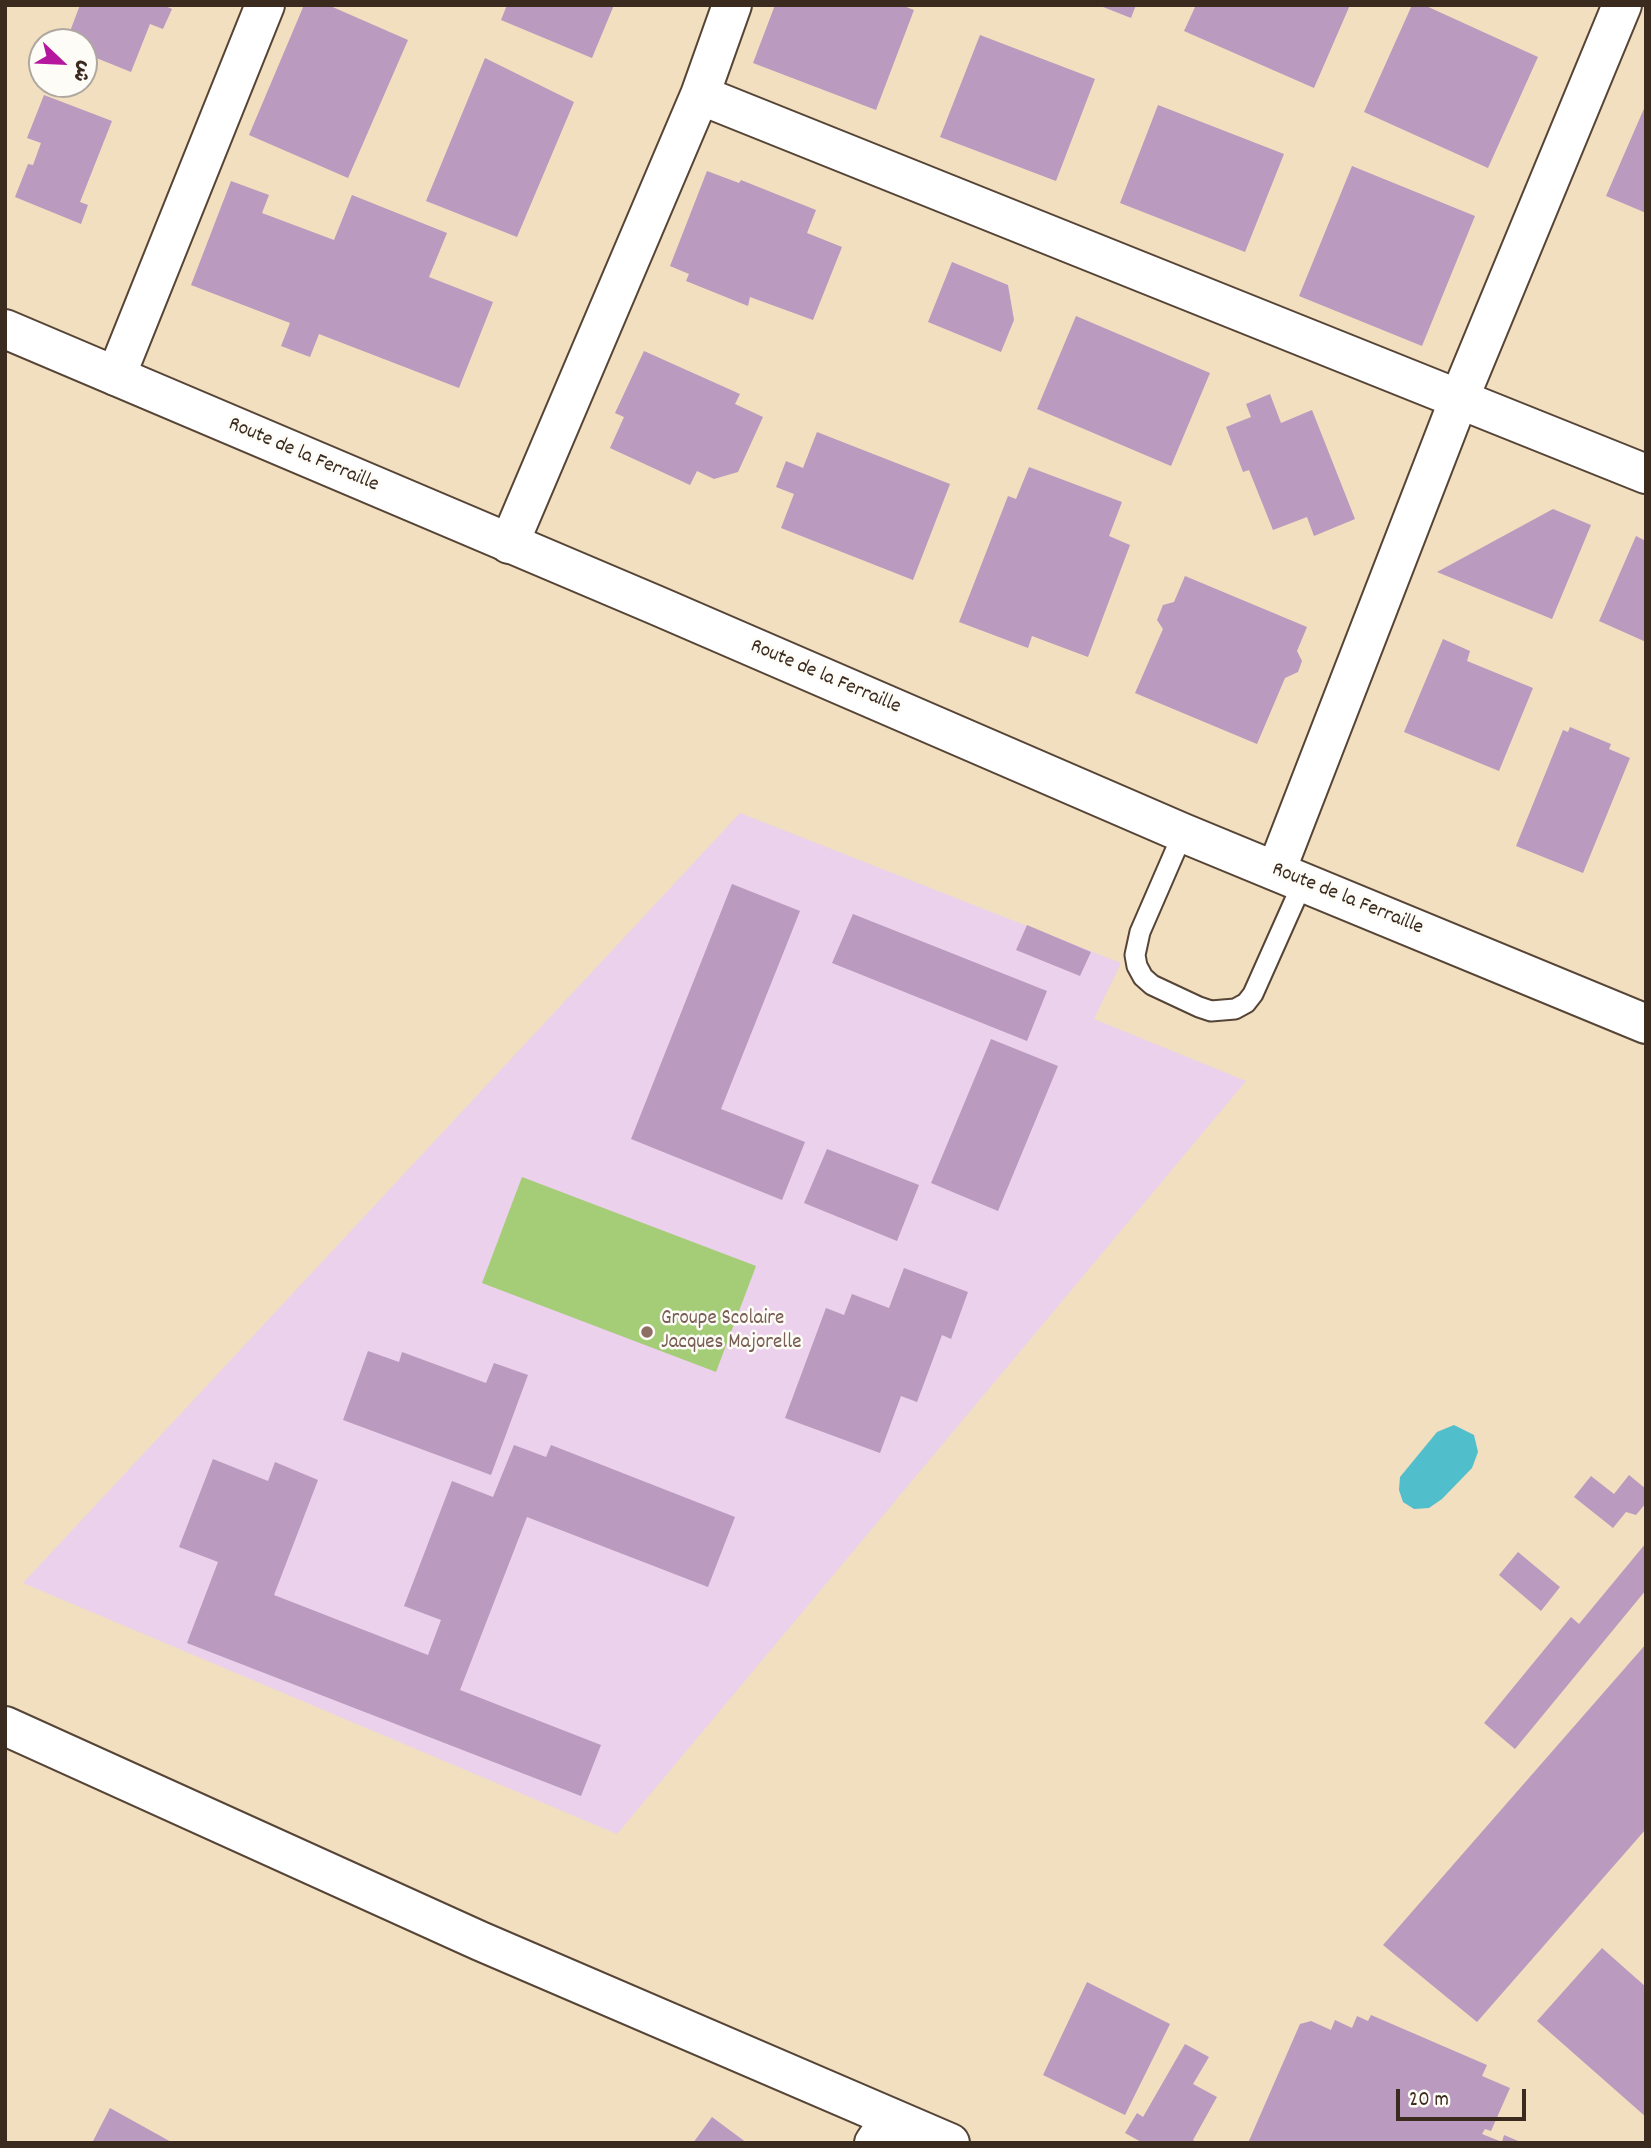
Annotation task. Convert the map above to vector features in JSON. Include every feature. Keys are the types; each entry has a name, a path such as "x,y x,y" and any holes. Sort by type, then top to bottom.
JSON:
{"street":[{"path":"116,376 265,5"},
{"path":"509,544 700,94 732,5"},
{"path":"1289,876 1459,399 1620,13"},
{"path":"700,94 1646,474"},
{"name":"Route de la Ferraille","path":"5,329 1183,833 1646,1024"},
{"path":"5,1726 480,1941 883,2130 950,2143"}],"lane":[{"path":"1183,833 1140,932 1135,955 1143,976 1152,985 1211,1012 1235,1009 1246,1003 1254,994 1289,876"}],"shaded area":[{"name":"Groupe Scolaire Jacques Majorelle","path":"740,813 1121,963 1094,1019 1246,1081 617,1834 23,1583"}],"green space":[{"path":"522,1177 756,1266 716,1372 482,1283"}],"water":[{"path":"1454,1425 1474,1435 1478,1452 1472,1468 1442,1499 1429,1508 1414,1509 1403,1502 1399,1490 1400,1477 1437,1432"}],"building":[{"path":"80,5 163,5 172,9 163,29 150,24 131,72 98,59 98,28 71,28"},
{"path":"304,5 328,5 408,40 348,178 249,135"},
{"path":"507,5 614,5 592,58 501,20"},
{"path":"775,5 901,5 914,10 876,110 753,63"},
{"path":"1098,5 1136,5 1131,18"},
{"path":"1196,5 1350,5 1314,88 1184,31"},
{"path":"1412,5 1424,5 1538,57 1488,168 1364,112"},
{"path":"980,35 1095,79 1056,181 940,137"},
{"path":"485,58 574,102 517,237 426,201"},
{"path":"43,98 52,98 112,121 80,202 88,205 81,224 15,197 28,164 33,165 41,143 27,138"},
{"path":"1646,104 1646,213 1606,196"},
{"path":"1158,105 1284,154 1245,252 1120,203"},
{"path":"1352,166 1475,216 1422,346 1299,296"},
{"path":"707,171 739,183 741,180 816,210 807,233 842,247 813,320 750,297 748,306 686,281 689,274 670,266"},
{"path":"231,181 269,195 262,213 334,240 352,195 447,233 429,277 493,302 459,388 319,334 310,357 281,346 290,323 191,285"},
{"path":"952,262 1008,285 1014,320 1001,352 928,322"},
{"path":"1076,316 1210,373 1171,466 1037,409"},
{"path":"644,351 740,394 735,404 763,417 738,472 714,479 697,471 690,485 610,448 624,417 615,413"},
{"path":"1270,394 1281,423 1312,410 1355,519 1314,536 1307,517 1273,530 1249,470 1243,472 1226,427 1251,417 1246,404"},
{"path":"817,432 950,484 913,580 781,528 794,494 776,487 786,461 803,468"},
{"path":"1029,467 1122,502 1109,536 1130,545 1088,657 1032,636 1028,648 959,622 1008,496 1016,499"},
{"path":"1553,509 1591,525 1552,619 1437,572"},
{"path":"1636,536 1646,541 1646,642 1599,621"},
{"path":"1185,576 1307,627 1297,651 1302,661 1298,672 1285,678 1257,744 1135,693 1163,629 1157,620 1163,605 1174,602"},
{"path":"1443,639 1470,651 1467,661 1533,688 1499,771 1404,732"},
{"path":"1570,727 1611,744 1609,749 1630,758 1583,873 1516,846 1563,730 1568,732"},
{"path":"732,884 800,911 721,1109 805,1142 782,1200 631,1139"},
{"path":"853,914 1047,991 1027,1041 832,963"},
{"path":"1027,925 1091,952 1080,976 1016,950"},
{"path":"991,1039 1058,1066 998,1211 931,1183"},
{"path":"827,1149 919,1185 897,1241 804,1203"},
{"path":"904,1268 968,1292 951,1339 942,1335 917,1402 901,1396 880,1453 785,1418 826,1308 844,1315 852,1294 889,1308"},
{"path":"368,1351 399,1362 402,1352 486,1383 494,1363 528,1375 491,1475 343,1420"},
{"path":"514,1445 546,1457 551,1445 735,1517 708,1587 527,1517 460,1690 601,1745 581,1796 187,1643 218,1562 179,1547 213,1459 268,1481 275,1462 318,1480 274,1595 428,1655 441,1620 404,1606 452,1481 493,1497"},
{"path":"1629,1475 1646,1489 1646,1503 1636,1515 1626,1512 1613,1528 1574,1497 1591,1476 1614,1494"},
{"path":"1646,1543 1646,1590 1515,1749 1484,1723 1571,1617 1579,1624"},
{"path":"1518,1552 1560,1587 1541,1611 1499,1575"},
{"path":"1646,1644 1646,1829 1477,2022 1383,1945"},
{"path":"1602,1948 1646,1987 1646,2117 1537,2021"},
{"path":"1087,1982 1170,2024 1125,2115 1043,2075"},
{"path":"1371,2015 1487,2065 1482,2076 1510,2088 1491,2131 1485,2129 1482,2134 1502,2142 1504,2135 1523,2143 1248,2143 1300,2024 1311,2021 1331,2030 1335,2020 1352,2028 1357,2016 1368,2021"},
{"path":"1185,2044 1209,2057 1193,2084 1217,2097 1193,2140 1197,2143 1143,2143 1125,2133 1137,2113 1143,2117"},
{"path":"110,2108 173,2143 92,2143"},
{"path":"712,2117 747,2143 693,2143"}],"place":[{"name":"Groupe Scolaire Jacques Majorelle","path":"647,1332"}]}
